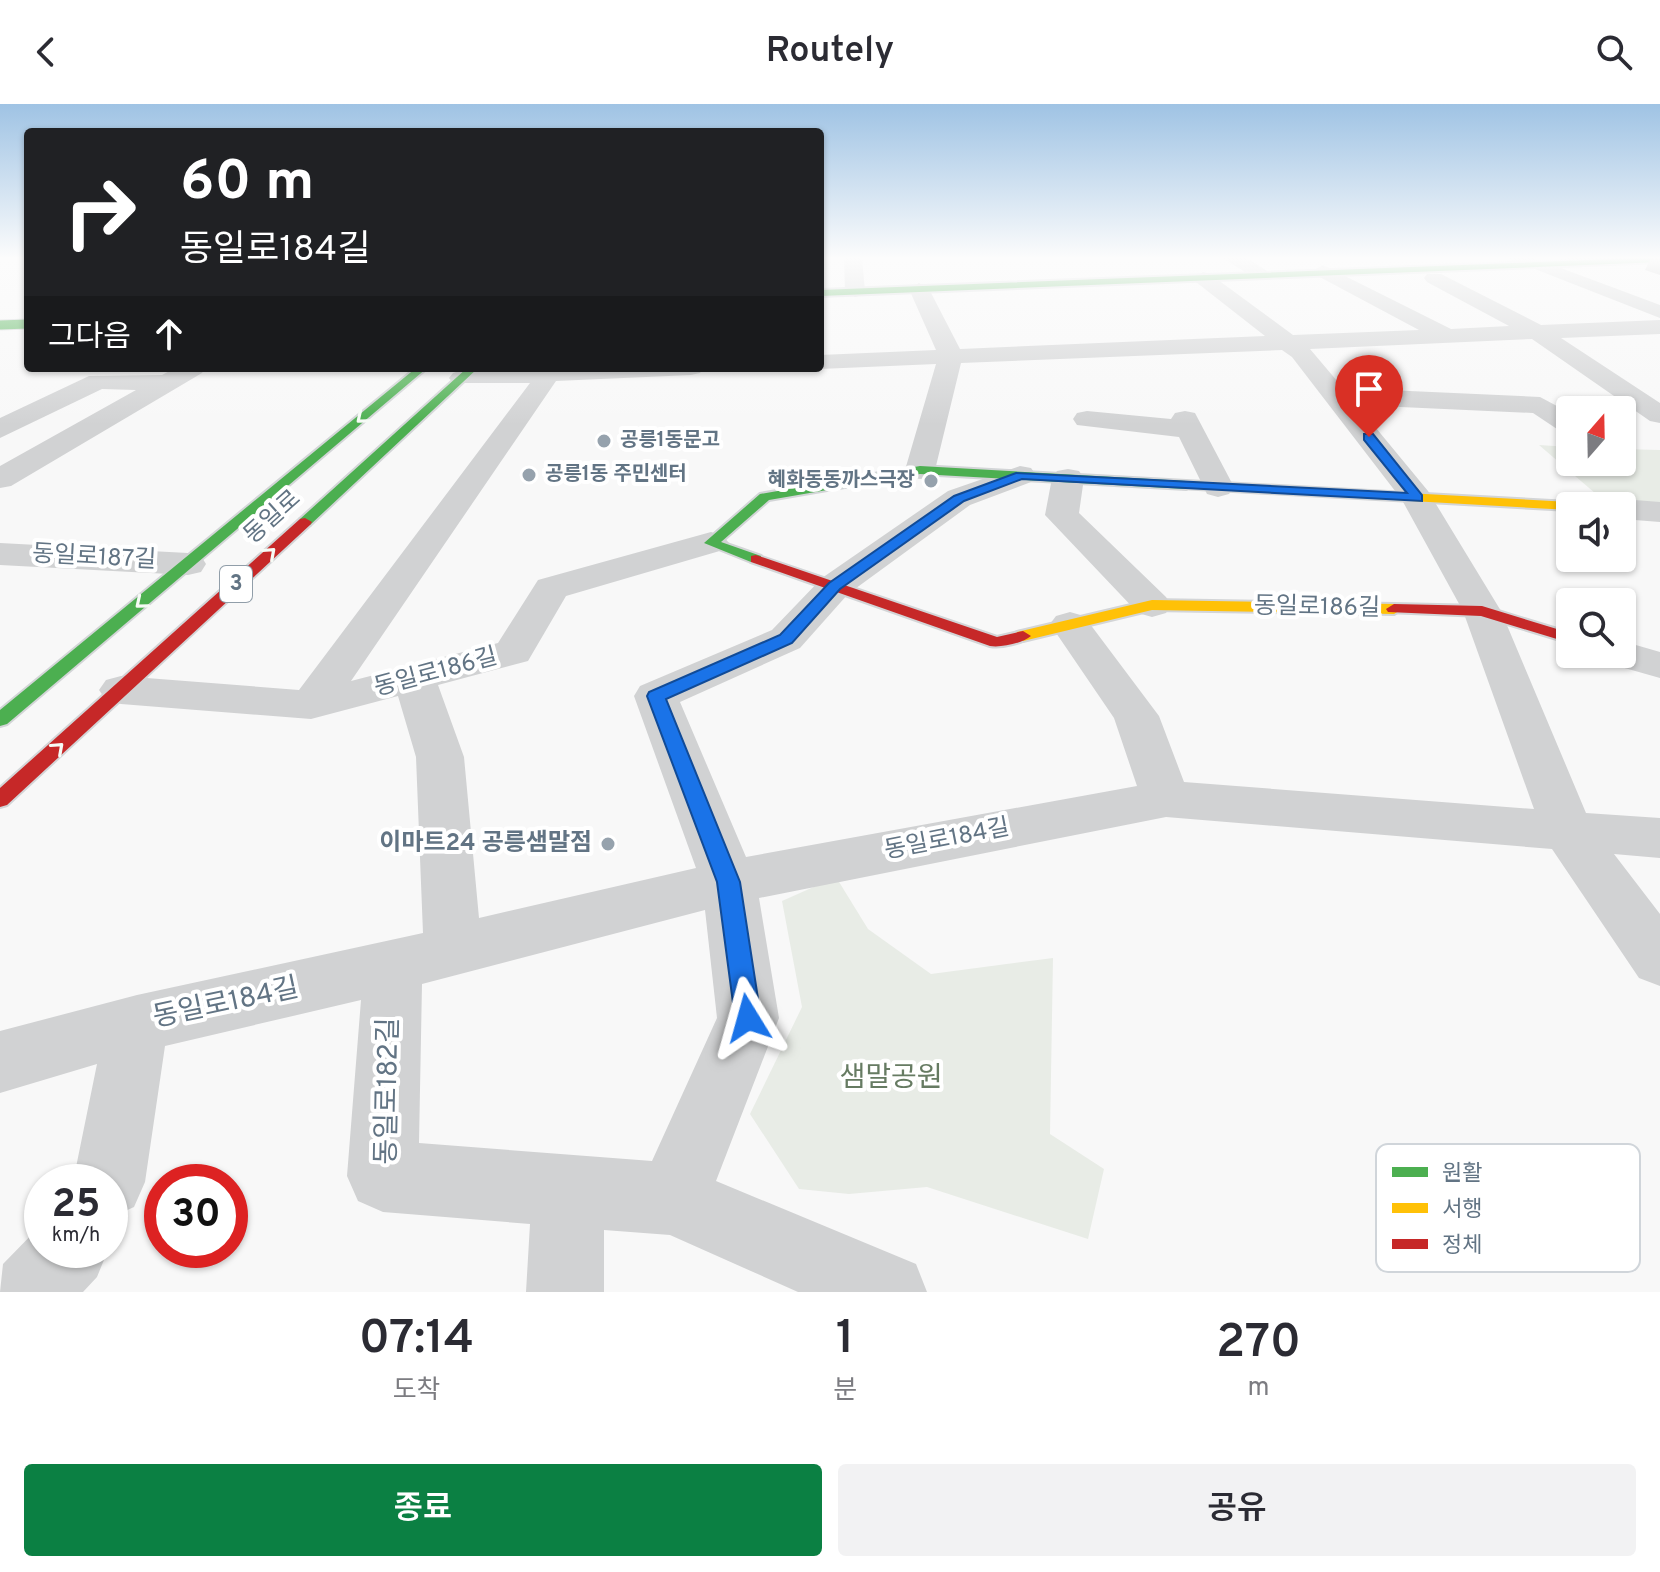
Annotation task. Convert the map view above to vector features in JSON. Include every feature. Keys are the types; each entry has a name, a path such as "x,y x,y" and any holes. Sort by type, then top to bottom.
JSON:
{"main road":[{"name":"동일로","path":"0,720 417,372"},
{"name":"동일로","path":"0,800 468,373"},
{"name":"동일로186길","path":"711,543 765,497 920,470 1556,505"},
{"name":"동일로186길","path":"711,543 996,642 1152,605 1482,611 1556,634"}],"street":[{"path":"920,470 951,356 931,313"},
{"path":"1250,313 1300,352 1417,498 1482,611 1569,833 1660,960"},
{"path":"1403,313 1446,336"},
{"path":"1502,313 1537,332 1660,415"},
{"path":"824,362 1660,327"},
{"path":"0,479 186,372"},
{"path":"468,373 596,372"},
{"name":"동일로186길","path":"311,705 549,374"},
{"path":"0,429 98,381 167,383"},
{"path":"1336,396 1540,405 1556,416"},
{"path":"1152,605 1062,515 1078,479 1082,409 1188,424 1218,487"},
{"path":"1636,426 1660,426"},
{"path":"0,450 46,453"},
{"name":"동일로186길","path":"835,586 959,498 1020,475"},
{"path":"1636,510 1660,512"},
{"name":"동일로186길","path":"121,690 311,705 513,652 551,588 711,543"},
{"name":"동일로187길","path":"0,554 188,564"},
{"path":"672,1199 748,1018 729,882 656,696 786,639 835,586"},
{"path":"1070,624 1136,716 1166,799"},
{"path":"1636,658 1660,665"},
{"path":"414,678 440,757 423,958"},
{"name":"동일로184길","path":"0,1062 137,1024 423,958 729,882 1166,799 1660,838"},
{"name":"동일로182길","path":"423,958 383,1176 672,1199 888,1292"},
{"path":"112,1164 137,1024"},
{"path":"565,1292 568,1192"},
{"path":"31,1292 53,1268"}],"green space":[{"path":"1539,445 1556,446 1556,460"},
{"path":"1636,449 1660,450 1660,508 1636,507 1636,492 1594,492 1575,476 1636,476"},
{"name":"샘말공원","path":"836,877 868,929 931,974 1053,958 1050,1134 1104,1169 1088,1239 927,1187 849,1194 799,1189 750,1114 802,1007 782,901"}],"traffic: fast":[{"path":"0,325 24,324"},
{"path":"0,720 417,372"},
{"path":"305,522 469,372"},
{"path":"756,559 711,543 765,497 920,470 1186,485"}],"traffic: slow":[{"path":"1186,485 1556,505"},
{"path":"1023,636 1152,605 1394,609"}],"traffic: jam":[{"path":"0,800 305,522"},
{"path":"756,559 996,642 1023,636"},
{"path":"1394,609 1482,611 1556,634"}],"place":[{"name":"공릉1동문고","path":"604,441"},
{"name":"공릉1동 주민센터","path":"529,475"},
{"name":"혜화동동까스극장","path":"931,481"},
{"name":"이마트24 공릉샘말점","path":"608,844"}],"route":[{"path":"748,1018 729,882 656,696 786,639 835,586 959,498 1020,475 1417,498 1369,437"}]}
